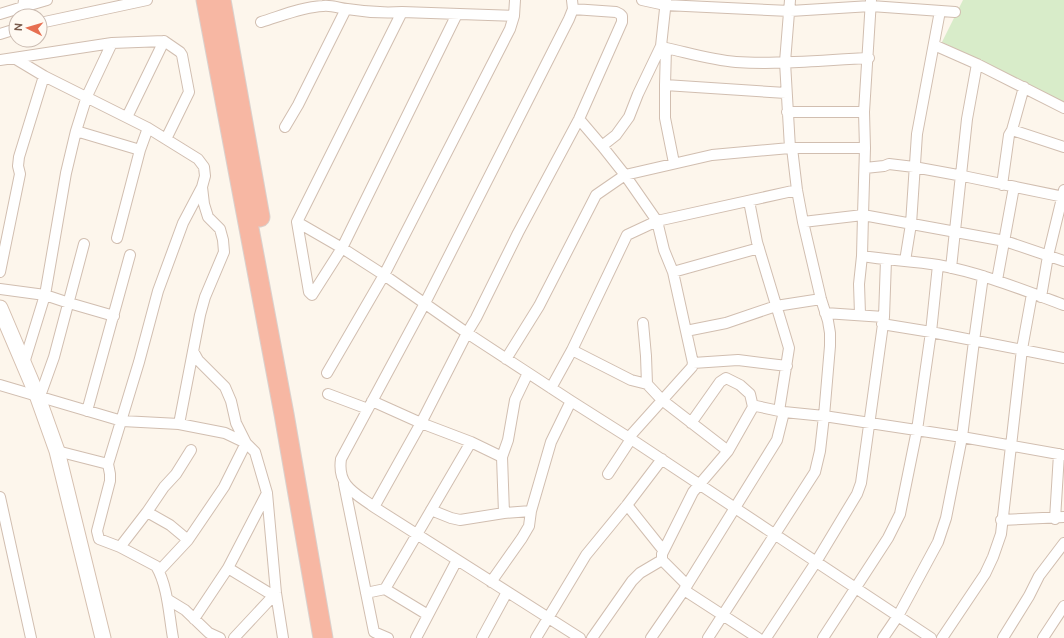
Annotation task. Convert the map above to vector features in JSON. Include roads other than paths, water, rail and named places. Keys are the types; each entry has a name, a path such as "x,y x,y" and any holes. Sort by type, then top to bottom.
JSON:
{"highway":[{"path":"206,0 284,414 323,638"},
{"path":"221,0 335,638"}],"street":[{"path":"0,14 23,4 47,0"},
{"path":"48,21 147,0"},
{"path":"327,373 384,275 510,29 514,16 515,0"},
{"path":"642,0 666,3 790,11 871,3 955,12"},
{"path":"708,638 774,533 815,472 820,451 830,332 796,190 787,112 785,62 790,0"},
{"path":"666,3 664,47 665,118 674,163"},
{"path":"860,314 859,284 862,256 865,168 864,112 869,58 871,3"},
{"path":"374,508 421,423 522,226 579,119 622,22 620,14 616,12 572,5 569,19 425,303 341,459 341,474 374,632 388,638"},
{"path":"260,22 303,9 323,6 337,6 346,9 384,13 402,12 514,16"},
{"path":"285,127 298,105 346,9"},
{"path":"905,261 911,224 917,134 940,11"},
{"path":"402,12 297,222 310,294 312,295 342,248 457,14"},
{"path":"128,117 164,41"},
{"path":"0,60 112,43 164,41 182,55 188,92 166,139"},
{"path":"24,363 44,295 66,173 76,131 87,96 112,43"},
{"path":"934,45 977,64 1064,108"},
{"path":"664,47 713,59 736,62 785,62 869,58"},
{"path":"602,146 616,135 629,117 638,94 664,47"},
{"path":"14,58 44,76 87,96 148,128 198,159 204,167 205,176 202,187 183,223 158,291 122,421 108,464 110,481 97,535 99,538 154,564 159,571 167,599 173,638"},
{"path":"951,268 967,119 977,64"},
{"path":"0,272 20,174 18,166 19,157 44,76"},
{"path":"664,85 786,93"},
{"path":"1002,185 1009,134 1012,130 1024,87"},
{"path":"787,112 864,112"},
{"path":"579,119 625,175 657,221 664,250 673,272 693,363 692,367 632,435 608,474"},
{"path":"117,238 140,150 148,128"},
{"path":"1012,130 1064,147"},
{"path":"76,131 140,150"},
{"path":"506,359 539,306 596,195 625,175 712,155 791,148 865,148"},
{"path":"865,168 889,164 914,167 1014,188 1064,195 1022,349 1001,534 985,574 942,638"},
{"path":"179,424 205,297 224,252 220,229 208,217 204,204 202,187"},
{"path":"997,280 1014,188"},
{"path":"551,388 572,350 627,235 657,221 796,190"},
{"path":"651,638 686,587 777,440 782,411 789,348 759,248 749,201"},
{"path":"803,222 863,215 1005,241 1064,261"},
{"path":"297,222 342,248 384,275 506,359 662,459 931,638"},
{"path":"38,396 54,357 84,244"},
{"path":"673,272 759,248"},
{"path":"87,411 130,255"},
{"path":"862,256 938,265 984,276 1064,305"},
{"path":"766,638 816,562 857,494 861,483 883,320 886,260"},
{"path":"823,638 888,538 900,514 917,430 931,332 938,265"},
{"path":"883,638 898,616 938,542 946,518 962,437 974,340 984,276"},
{"path":"0,288 44,295 114,316"},
{"path":"686,331 726,323 776,306 821,299"},
{"path":"0,308 38,396 57,451 104,638"},
{"path":"825,313 860,314 931,332 1064,358"},
{"path":"643,323 647,384"},
{"path":"572,350 631,380 647,384 662,400 728,451"},
{"path":"193,351 198,360 224,387 231,401 236,423 246,443 255,452 267,493 275,595 282,638"},
{"path":"693,363 750,360 787,366"},
{"path":"504,512 502,457 508,440 515,400 528,373"},
{"path":"592,638 632,581 663,555 693,492 728,451 753,407 750,394 740,385 726,378 720,382 691,423"},
{"path":"0,385 122,421 179,424 224,433 246,443"},
{"path":"328,394 370,405 421,423 471,442 502,457"},
{"path":"491,582 529,526 531,511 551,442 571,401"},
{"path":"753,407 756,406 917,430 1062,454 1060,518 1002,520"},
{"path":"385,589 471,442"},
{"path":"159,571 188,540 224,487 246,443"},
{"path":"120,547 148,512 164,487 176,474 191,450"},
{"path":"57,451 108,464"},
{"path":"536,638 586,555 662,459"},
{"path":"344,484 374,508 580,638"},
{"path":"194,619 228,568 267,493"},
{"path":"0,498 30,638"},
{"path":"627,505 686,587 723,615 758,638"},
{"path":"431,510 460,520 504,512 531,511"},
{"path":"148,512 170,525 188,540"},
{"path":"1003,638 1029,596 1039,576 1064,543"},
{"path":"416,638 457,560"},
{"path":"228,568 275,595"},
{"path":"366,593 385,589 428,615"},
{"path":"482,638 507,592"},
{"path":"234,638 275,595"},
{"path":"167,599 185,610 209,633 220,638"},
{"path":"1043,638 1064,606"}]}
